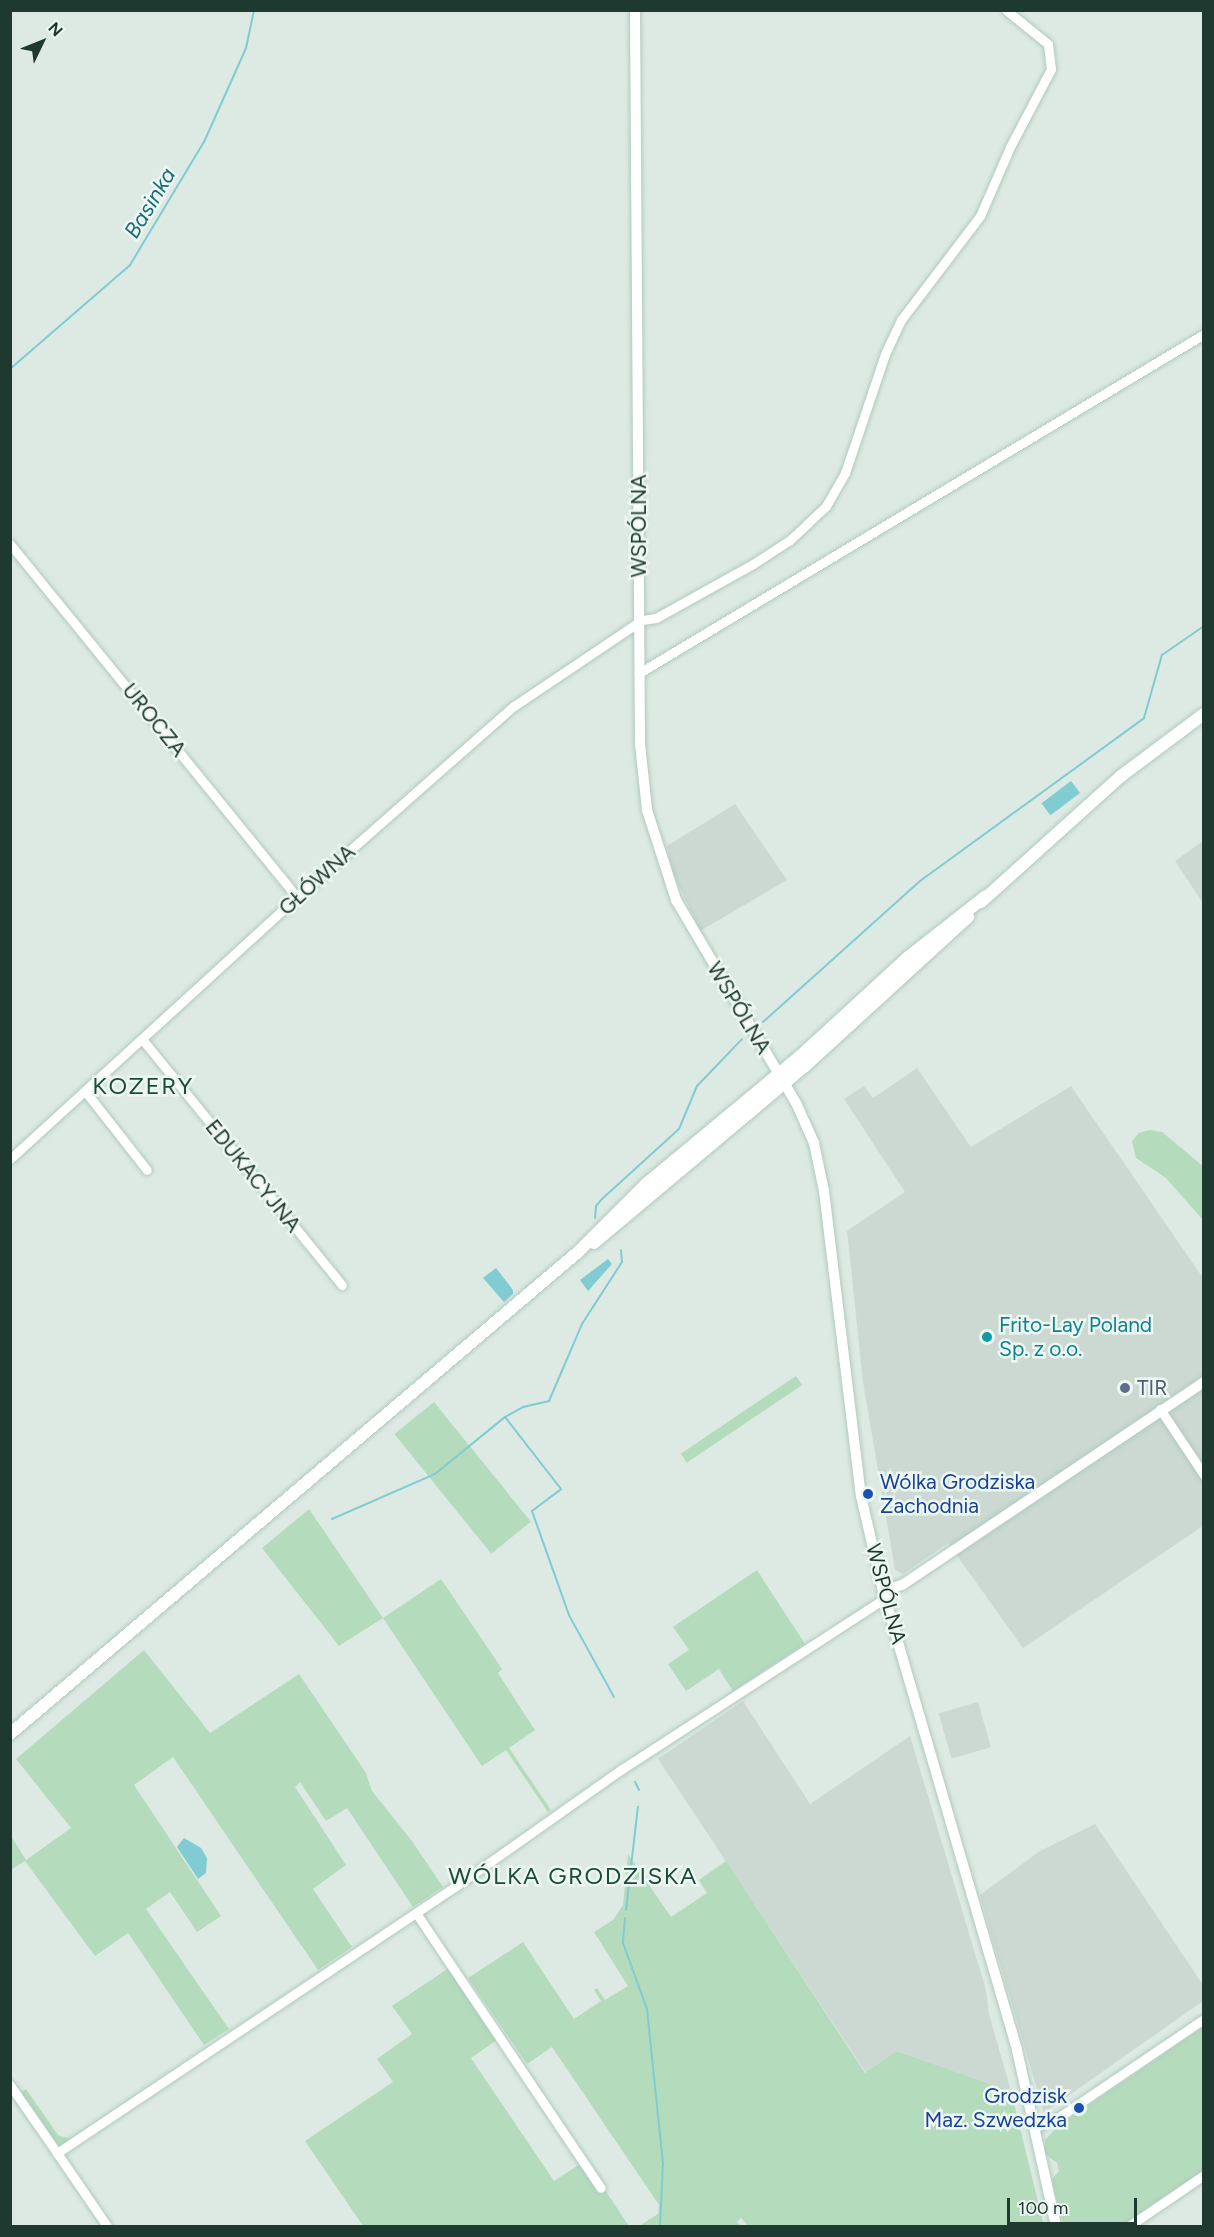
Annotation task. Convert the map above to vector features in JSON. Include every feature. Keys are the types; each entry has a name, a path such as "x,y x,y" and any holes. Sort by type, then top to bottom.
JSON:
{"main road":[{"path":"10,1734 578,1252 654,1195 781,1078 911,971 986,896 1121,776 1203,714"}],"street":[{"name":"WSPÓLNA","path":"635,10 639,673 642,776 647,810 665,872 690,925 781,1078 809,1131 819,1160 856,1462 884,1594 999,1985 1056,2226"},
{"name":"GŁÓWNA","path":"10,1159 297,897 514,706 639,622 692,599 790,540 826,506 837,490 885,354 901,320 980,216 1010,147 1051,69 1048,44 1006,10"},
{"path":"639,673 1203,334"},
{"name":"UROCZA","path":"10,544 297,897"},
{"name":"EDUKACYJNA","path":"142,1039 342,1285"},
{"path":"85,1091 147,1170"},
{"path":"57,2153 416,1913 622,1769 884,1594 902,1585 1203,1382"},
{"path":"1160,1409 1203,1475"},
{"path":"416,1913 601,2187"},
{"path":"1034,2128 1059,2117 1203,2019"},
{"path":"10,2085 107,2226"},
{"path":"1129,2226 1203,2175"}],"shaded area":[{"path":"735,804 787,880 700,931 673,873 667,846"},
{"path":"1203,841 1203,903 1175,861"},
{"path":"917,1068 971,1147 1071,1086 1203,1278 1203,1526 1023,1648 948,1543 903,1574 895,1570 863,1382 847,1231 905,1192 844,1099 864,1086 873,1098"},
{"path":"743,1701 810,1804 910,1736 986,1990 989,2014 1011,2091 898,2051 866,2073 658,1759"},
{"path":"978,1702 991,1747 952,1758 939,1713"},
{"path":"1095,1824 1203,1985 1203,2001 1044,2113 980,1895 1040,1851"}],"green space":[{"path":"1150,1130 1162,1132 1203,1166 1203,1220 1166,1178 1136,1158 1132,1141 1139,1133"},
{"path":"796,1376 802,1385 687,1463 681,1454"},
{"path":"434,1402 531,1522 491,1554 394,1434"},
{"path":"309,1509 383,1618 339,1646 262,1548"},
{"path":"757,1570 805,1644 733,1691 719,1669 686,1691 668,1664 689,1650 673,1627"},
{"path":"441,1579 502,1669 498,1673 535,1730 509,1748 551,1810 548,1812 506,1750 482,1766 383,1618"},
{"path":"144,1650 210,1733 299,1674 366,1773 372,1791 412,1841 443,1887 413,1907 347,1808 326,1821 300,1782 295,1787 346,1865 313,1889 352,1947 318,1970 173,1757 134,1785 221,1916 197,1932 170,1892 146,1909 229,2029 204,2045 128,1933 95,1956 25,1861 11,1870 11,1836 26,1860 71,1828 16,1759"},
{"path":"628,1854 671,1917 707,1893 699,1880 726,1861 865,2073 897,2051 1011,2091 1044,2226 748,2226 741,2218 737,2222 741,2226 639,2226 658,2214 659,2205 552,2047 527,2064 468,1978 523,1942 574,2019 601,2001 594,1990 597,1988 605,2000 628,1986 594,1932 613,1920 623,1905"},
{"path":"449,1968 497,2040 471,2058 554,2181 580,2164 605,2190 629,2226 363,2226 305,2141 393,2082 377,2059 412,2034 392,2006"},
{"path":"1203,2027 1203,2170 1123,2226 1064,2226 1052,2179 1059,2171 1057,2163 1045,2154 1045,2140 1058,2126"},
{"path":"26,2089 58,2135 70,2139 59,2147 21,2092"}],"water":[{"path":"1071,781 1080,793 1050,815 1041,803"},
{"path":"608,1259 612,1264 588,1291 580,1280"},
{"path":"496,1268 513,1290 513,1294 504,1302 483,1278"},
{"path":"184,1838 201,1848 207,1858 206,1873 198,1879 177,1847"}],"waterway":[{"name":"Basinka","path":"10,369 130,265 204,142 246,48 254,10"},
{"path":"763,1022 920,881 1144,718 1162,655 1204,626"},
{"path":"595,1218 596,1206 602,1199 679,1129 697,1086 742,1039"},
{"path":"614,1697 569,1615 532,1511 561,1489 505,1417 523,1407 549,1401 582,1324 622,1262 621,1250"},
{"path":"332,1519 435,1474 505,1417"},
{"path":"635,1782 639,1790"},
{"path":"626,1910 638,1807"},
{"path":"625,1918 623,1943 647,2009 663,2163 660,2226"}],"place":[{"name":"Frito-Lay Poland Sp. z o.o.","path":"987,1337"},
{"name":"TIR","path":"1125,1388"},
{"name":"Wólka Grodziska Zachodnia","path":"868,1494"},
{"name":"Grodzisk Maz. Szwedzka","path":"1079,2108"}],"district":[{"name":"KOZERY","path":"143,1086"},
{"name":"WÓLKA GRODZISKA","path":"573,1876"}]}
